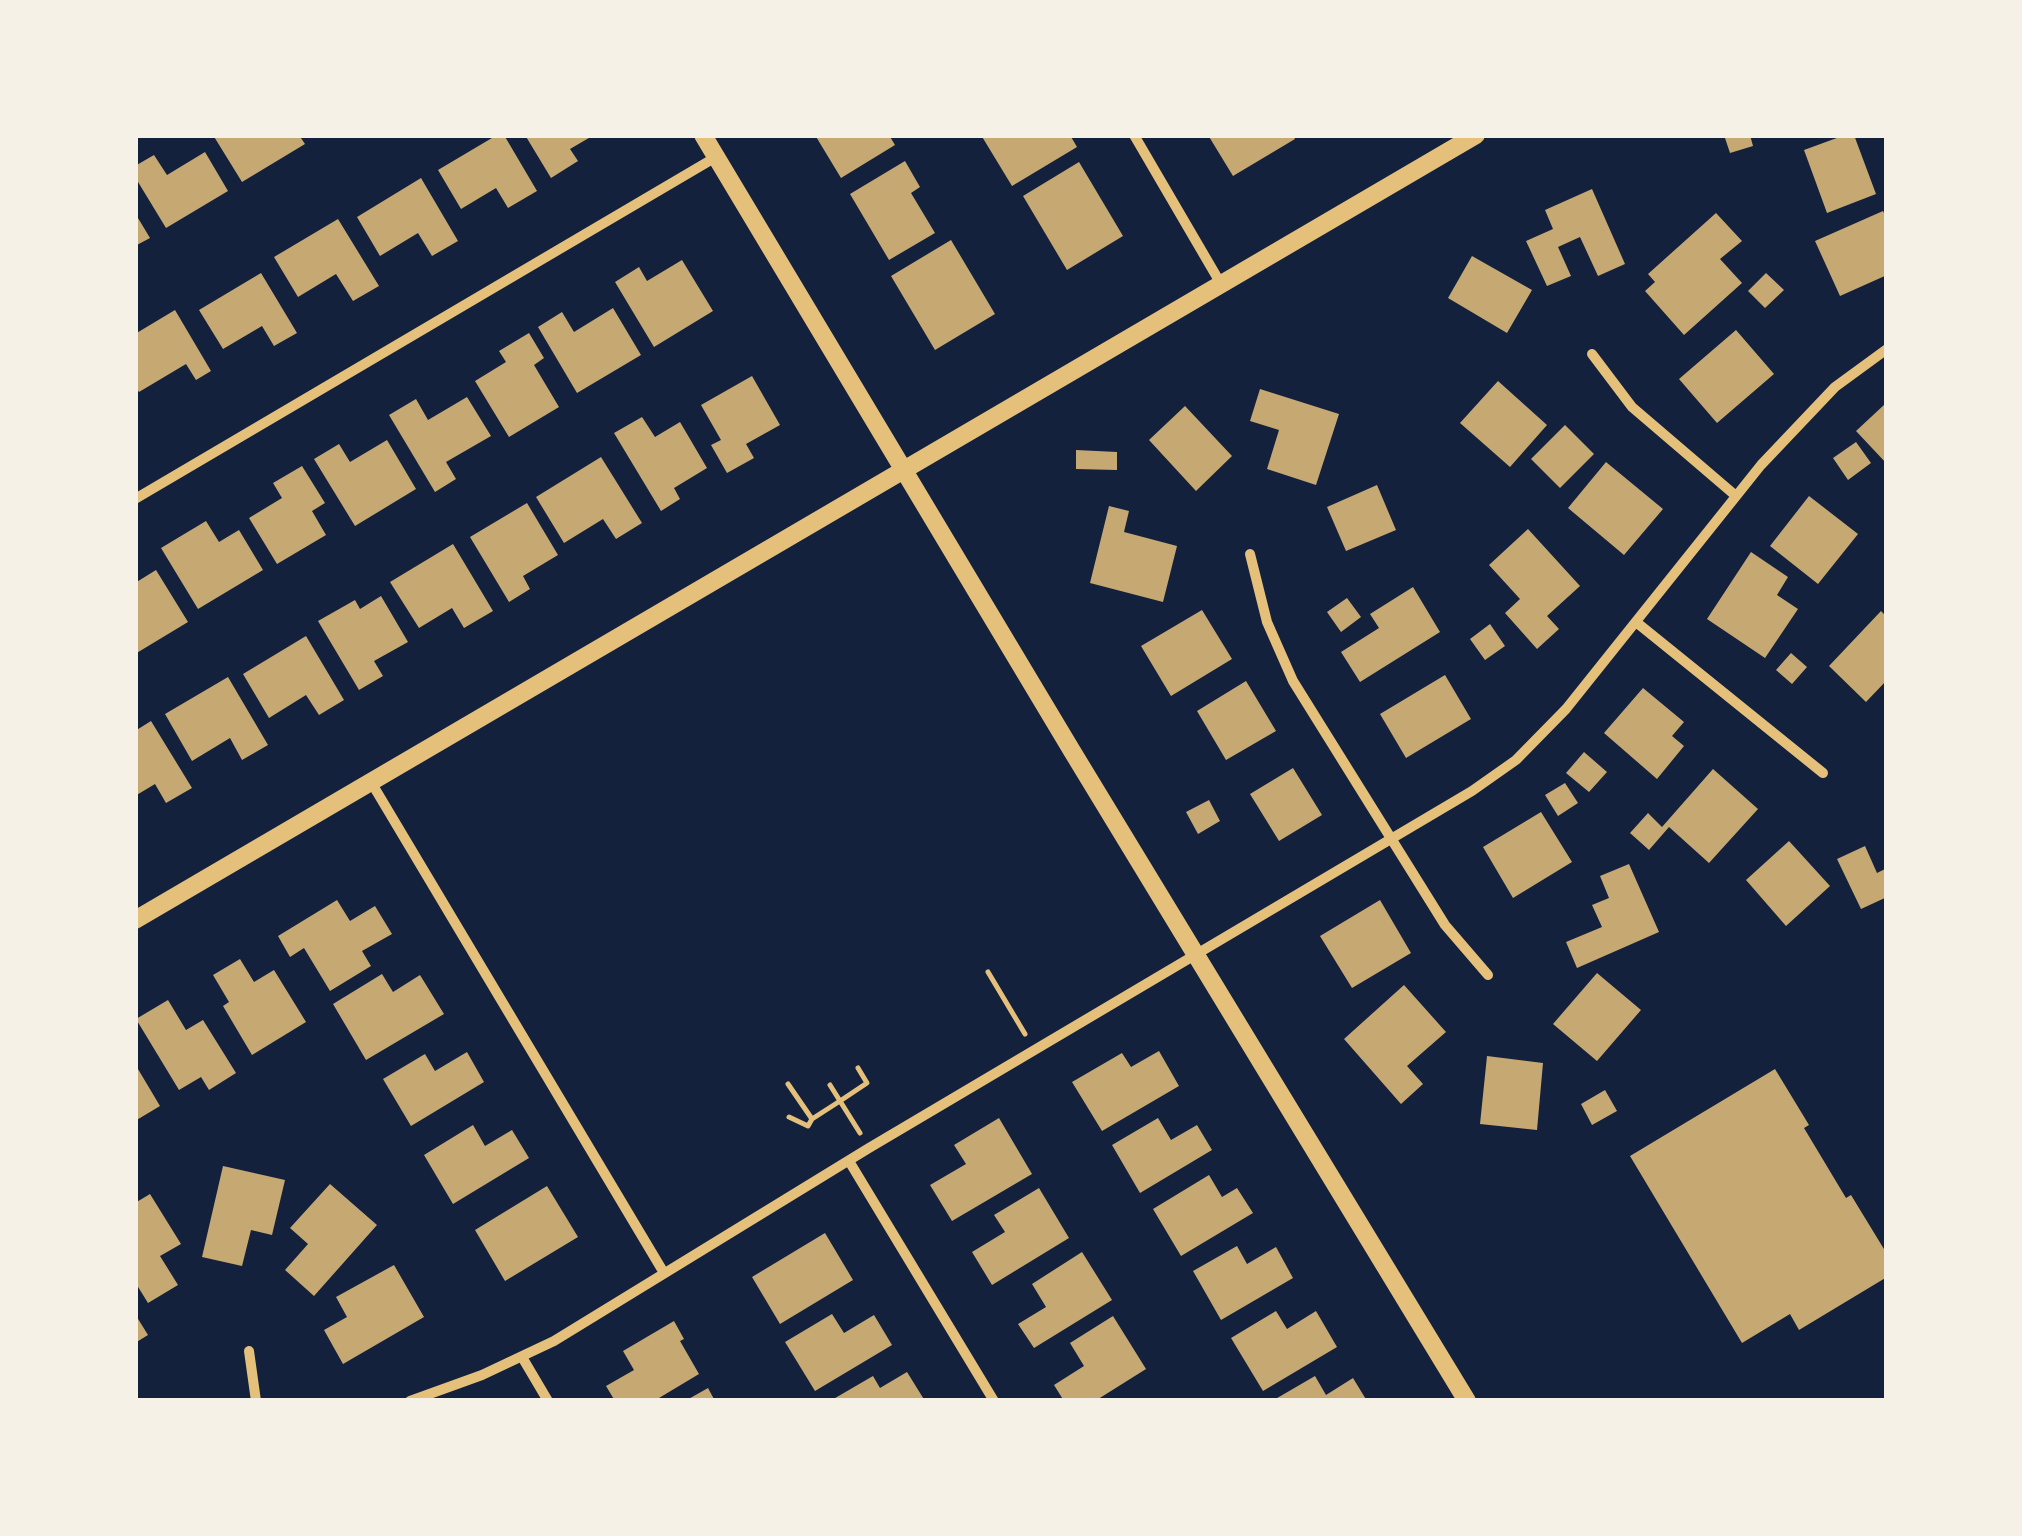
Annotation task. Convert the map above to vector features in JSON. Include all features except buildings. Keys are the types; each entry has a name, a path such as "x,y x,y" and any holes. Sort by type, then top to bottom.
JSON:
{"street":[{"path":"703,135 1467,1401"},
{"path":"1134,135 1220,284"},
{"path":"135,920 1476,135"},
{"path":"135,498 716,157"},
{"path":"410,1401 554,1341 869,1148 1472,791 1516,760 1566,709 1736,496 1835,387 1887,349"},
{"path":"1592,354 1632,407 1736,496"},
{"path":"1250,554 1267,622 1293,681 1446,925 1488,975"},
{"path":"1636,622 1823,772"},
{"path":"371,782 664,1273"},
{"path":"849,1160 994,1401"},
{"path":"248,1351 256,1401"},
{"path":"522,1357 548,1401"}],"path":[{"path":"988,972 1034,1050"},
{"path":"790,1118 808,1126 867,1082 858,1068"},
{"path":"788,1084 812,1120"},
{"path":"830,1085 869,1148"}]}
